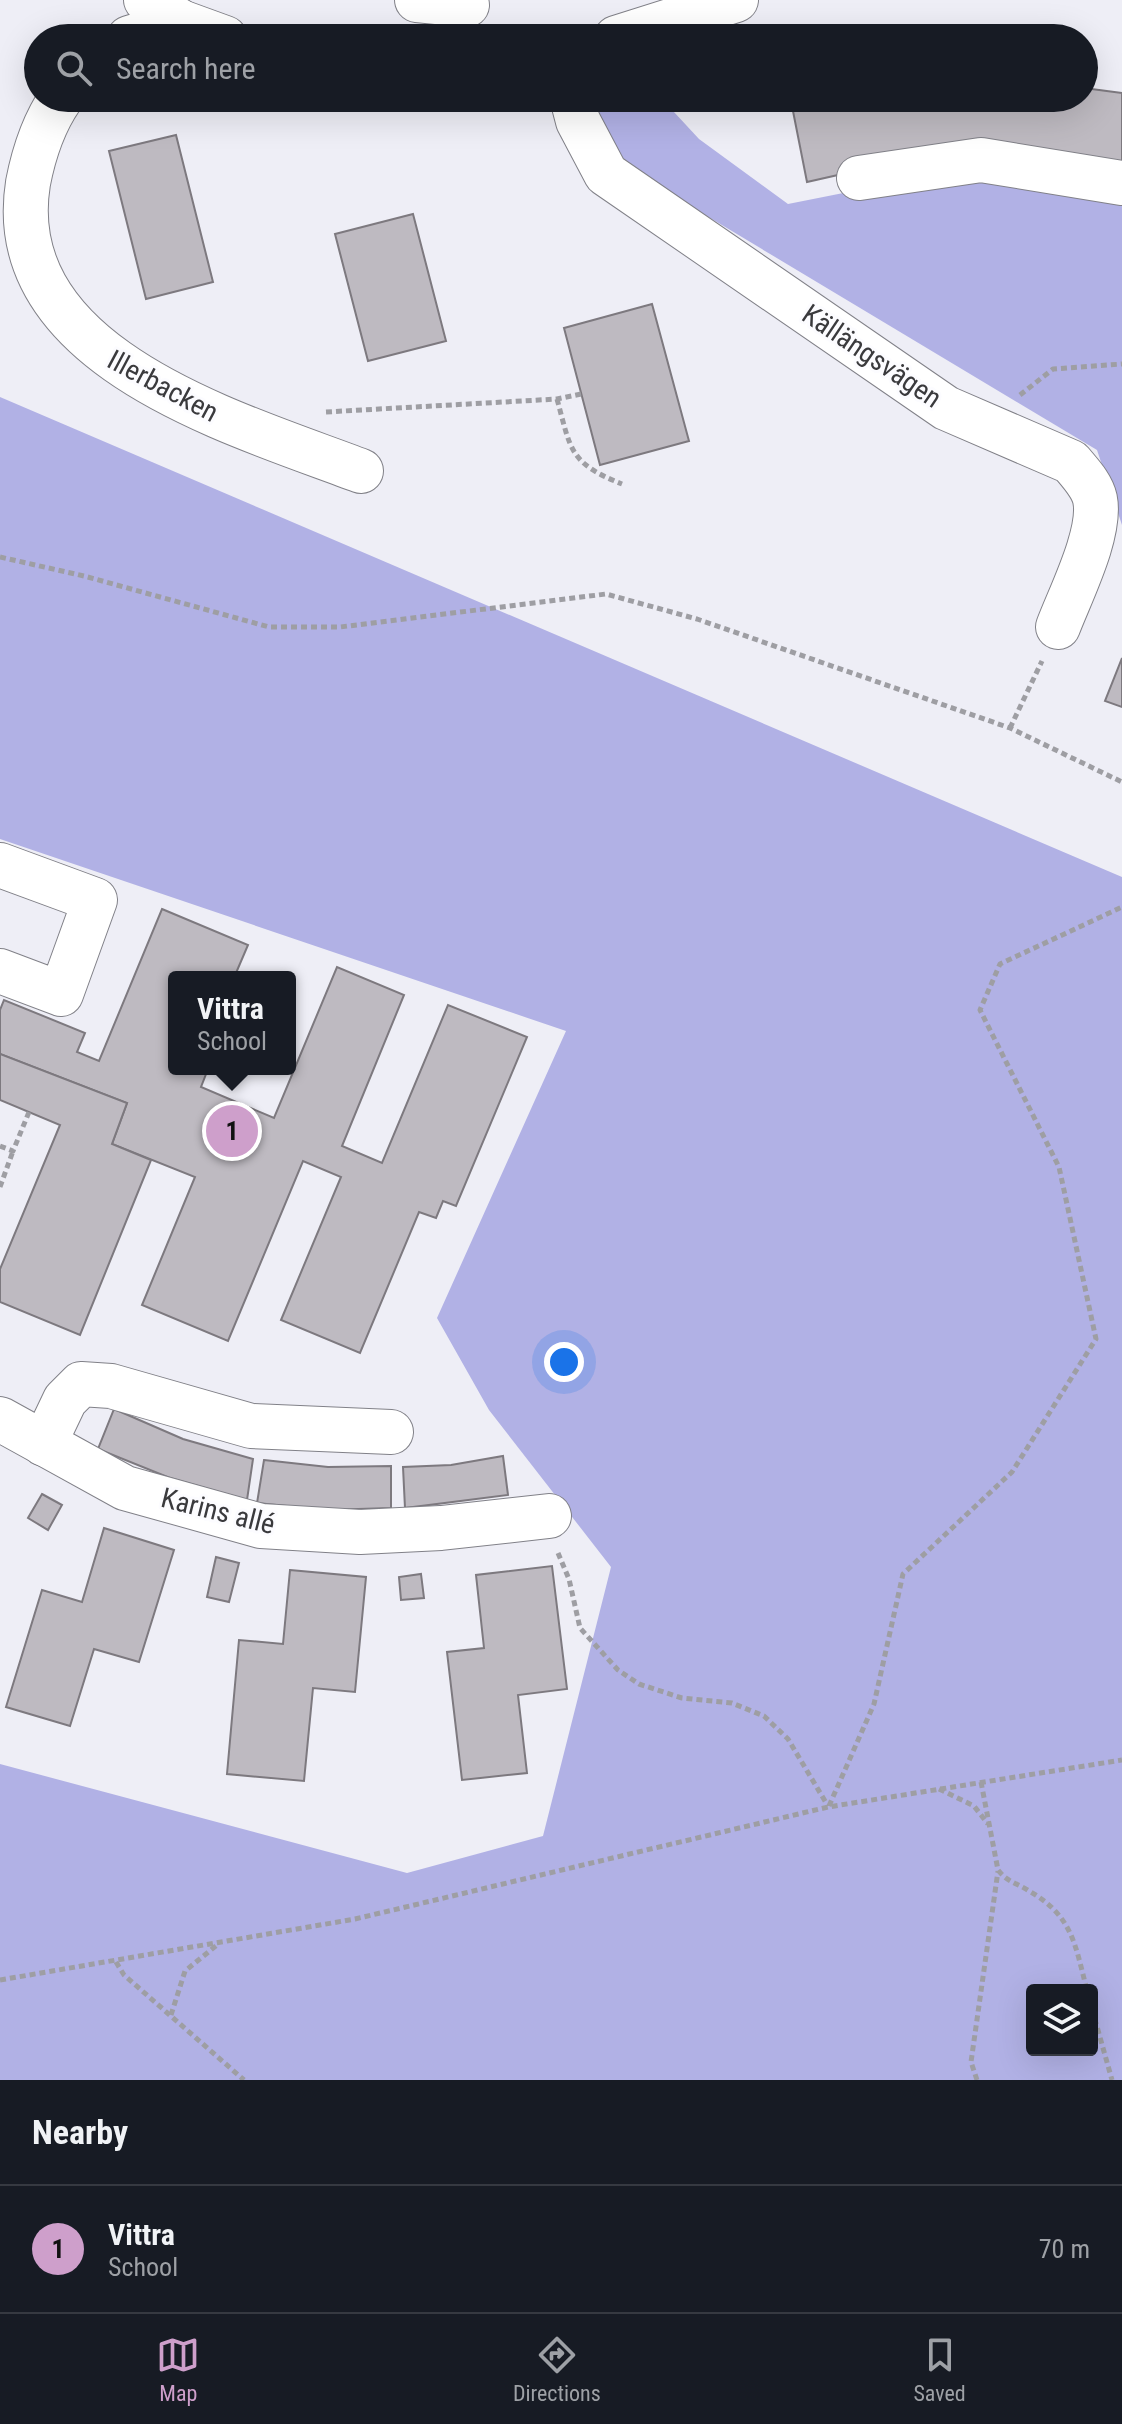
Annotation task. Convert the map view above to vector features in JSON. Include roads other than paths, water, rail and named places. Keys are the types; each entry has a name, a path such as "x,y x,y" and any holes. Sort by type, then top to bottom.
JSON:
{"street":[{"path":"417,0 469,14"},
{"path":"660,24 736,0"},
{"path":"147,24 164,11 193,24"},
{"name":"Illerbacken","path":"51,112 33,156 22,209 33,266 43,289 65,322 119,367 205,412 361,471"},
{"name":"Källängsvägen","path":"576,112 606,174 946,408 1071,462 1085,478 1095,498 1095,524 1058,627"},
{"path":"859,178 981,160 1122,183"},
{"path":"0,865 95,900 61,994 0,971"},
{"path":"44,1444 65,1400 81,1384 111,1386 251,1426 391,1432"},
{"name":"Karins allé","path":"0,1419 125,1488 261,1526 360,1532 441,1528 549,1516"}],"place":[{"name":"Vittra","path":"232,1131"}]}
